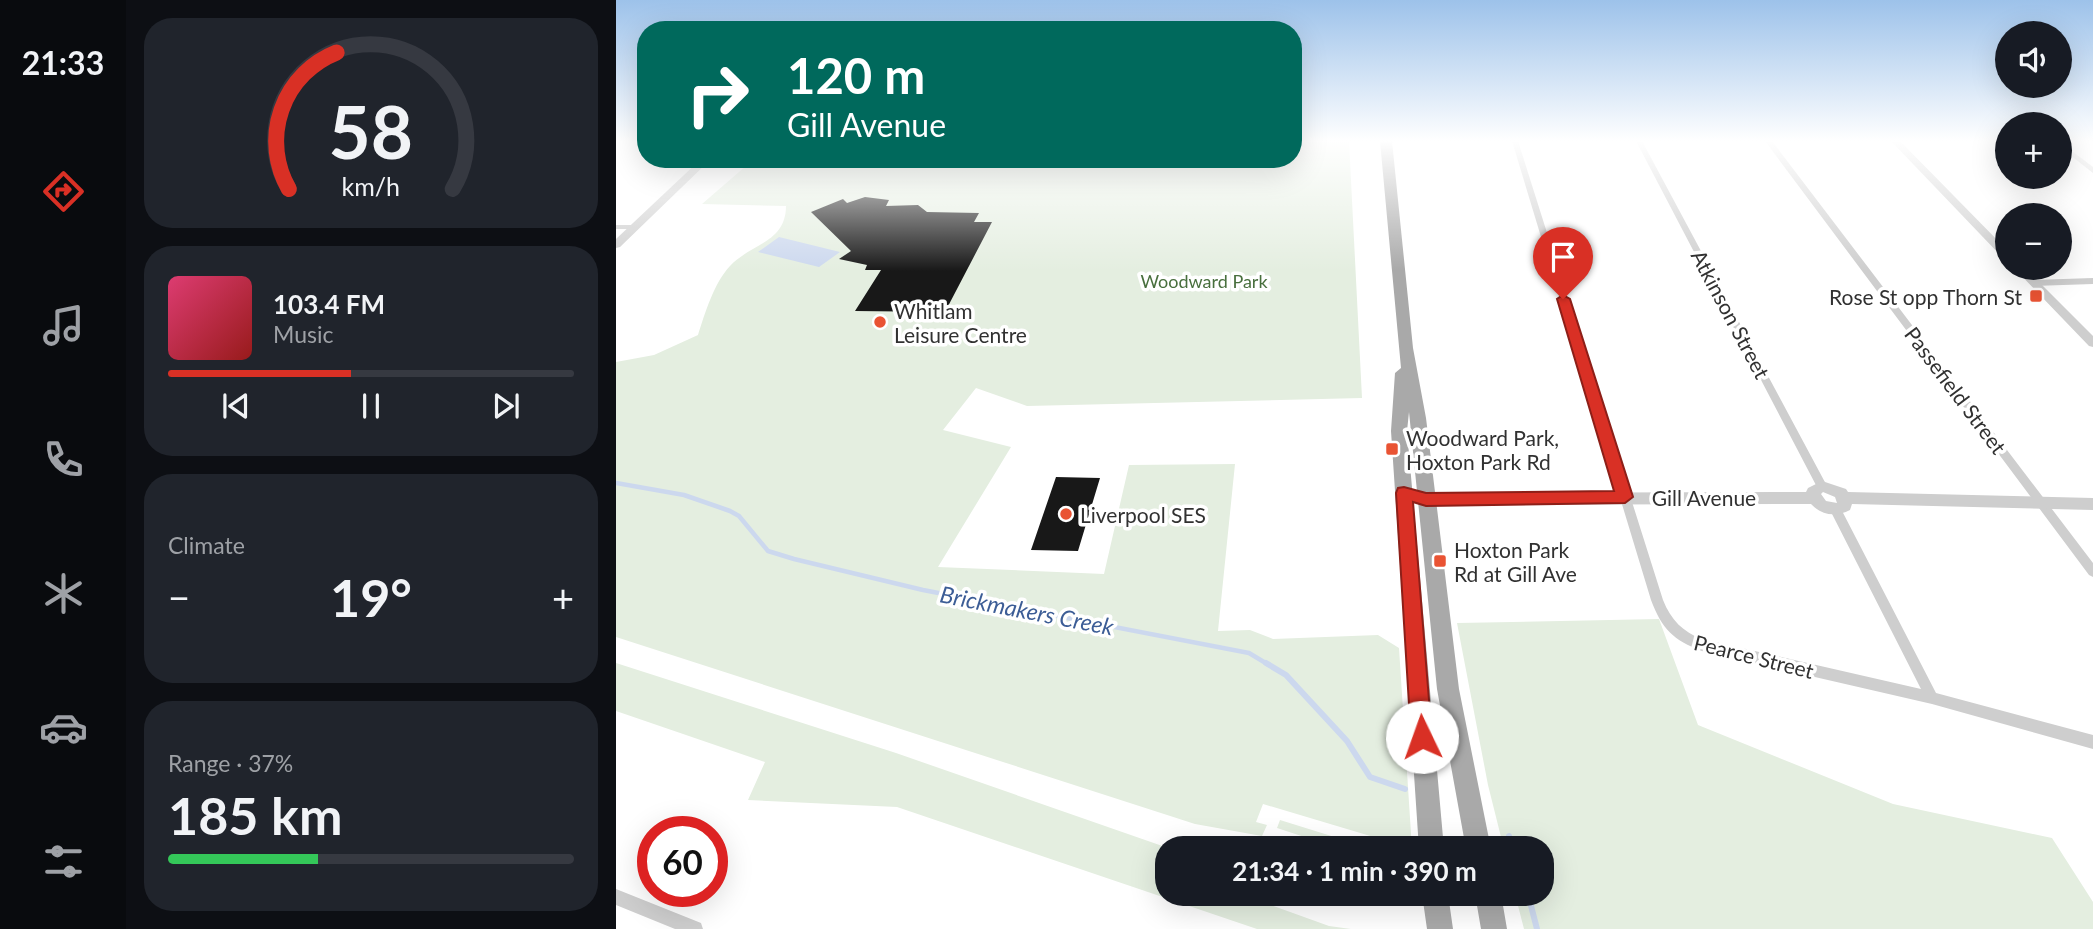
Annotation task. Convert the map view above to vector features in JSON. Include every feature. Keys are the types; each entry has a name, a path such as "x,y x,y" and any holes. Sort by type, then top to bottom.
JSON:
{"main road":[{"path":"1390,184 1405,348 1418,418 1411,499 1431,836"},
{"path":"1411,499 1476,836"},
{"path":"1437,906 1440,929"},
{"path":"1490,906 1494,929"}],"street":[{"path":"616,245 681,184"},
{"name":"Pearce Street","path":"1528,184 1665,621 1684,639 1932,698 2093,742"},
{"name":"Atkinson Street","path":"1661,184 1818,492"},
{"name":"Passefield Street","path":"1801,184 2093,572"},
{"path":"1937,184 1995,244"},
{"path":"616,227 636,227"},
{"path":"2033,282 2093,281"},
{"path":"2033,282 2093,343"},
{"path":"1818,492 1835,489 1932,698"},
{"name":"Gill Avenue","path":"1411,499 1818,492"},
{"path":"1840,504 2093,504"},
{"path":"616,897 695,929"}],"green space":[{"name":"Woodward Park","path":"725,184 1351,184 1362,398 1027,406 976,388 943,430 1011,447 938,567 1104,574 1129,465 1235,464 1218,631 1250,630 1273,639 1378,635 1399,648 1411,836 1370,836 1263,804 1256,822 1267,825 1262,836 1195,824 616,637 616,362 654,355 698,335 724,273 738,259 774,235 780,228 786,206 702,204"},
{"path":"1659,619 1698,725 1893,804 2052,838 2093,902 2093,929 1524,929 1518,906 1554,906 1554,836 1501,836 1488,785 1457,623"},
{"path":"616,663 896,753 1155,843 1155,894 897,807 748,800 765,762 616,711"},
{"path":"1280,820 1331,836 1301,836 1277,828"},
{"path":"1189,906 1273,906 1329,926 1351,929 1257,929"}],"water":[{"path":"779,237 840,252 819,267 758,252"}],"building":[{"name":"Whitlam Leisure Centre","path":"865,197 889,200 886,206 918,205 927,212 979,213 974,222 992,222 945,312 855,311 881,270 865,270 867,265 839,259 851,251 811,212 843,199 847,203"},
{"name":"Liverpool SES","path":"1056,477 1100,478 1078,551 1031,550"}],"waterway":[{"name":"Brickmakers Creek","path":"616,483 684,495 730,511 739,516 768,551 794,559 923,590 1249,653 1269,665"},
{"name":"Brickmakers Creek","path":"1266,663 1286,675 1347,741 1370,777 1405,789"},
{"name":"Brickmakers Creek","path":"1531,906 1537,929"}],"place":[{"name":"Rose St opp Thorn St","path":"2036,296"},
{"name":"Whitlam Leisure Centre","path":"880,322"},
{"name":"Woodward Park, Hoxton Park Rd","path":"1392,449"},
{"name":"Liverpool SES","path":"1066,514"},
{"name":"Hoxton Park Rd at Gill Ave","path":"1440,561"}],"route":[{"path":"1422,737 1404,493 1426,499 1625,497 1563,299"}]}
